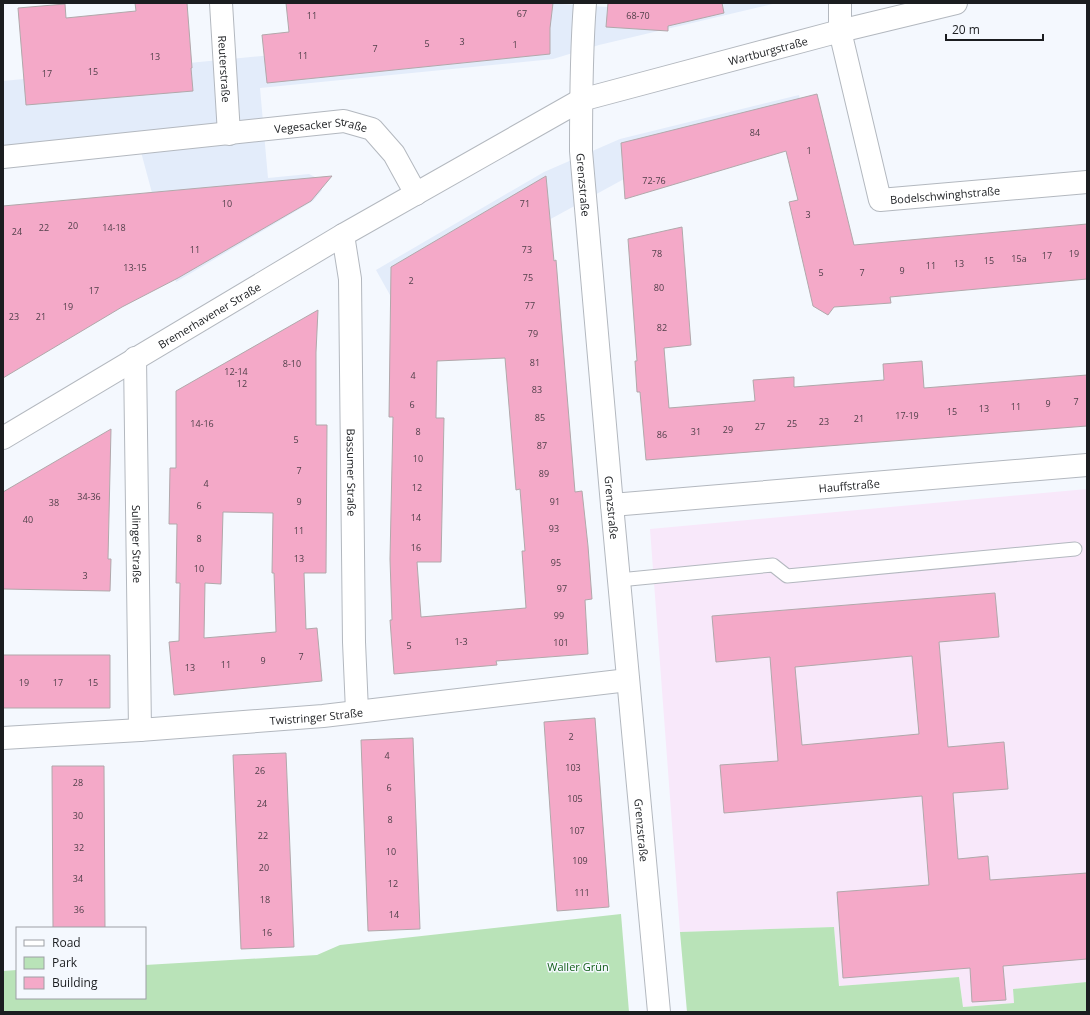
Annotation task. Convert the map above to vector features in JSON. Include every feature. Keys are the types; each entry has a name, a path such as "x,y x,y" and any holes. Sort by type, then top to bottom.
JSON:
{"street":[{"name":"Reuterstraße","path":"221,3 229,134"},
{"name":"Grenzstraße","path":"585,3 581,100 581,151 659,1012"},
{"path":"840,3 840,31"},
{"name":"Wartburgstraße","path":"581,100 840,31 956,3"},
{"name":"Bodelschwinghstraße","path":"840,31 880,200 1087,182"},
{"path":"416,194 581,100"},
{"name":"Vegesacker Straße","path":"3,157 344,121 372,129 394,154 416,194"},
{"name":"Bremerhavener Straße","path":"3,438 343,234 416,194"},
{"name":"Bassumer Straße","path":"343,234 350,279 354,642 357,711"},
{"name":"Sulinger Straße","path":"135,358 140,730"},
{"name":"Hauffstraße","path":"612,505 1087,465"},
{"name":"Twistringer Straße","path":"3,738 140,730 324,716 628,680"}],"lane":[{"path":"619,580 774,565 786,576 1075,549"}],"shaded area":[{"path":"546,3 653,10 676,3 777,3 599,45 553,59 260,88 268,178 309,174 317,178 322,190 313,201 176,282 141,152 3,166 3,81 520,31"},
{"path":"799,95 805,121 646,167 395,304 376,270 544,172 620,139"},
{"path":"1087,489 1087,982 1013,989 1014,1003 963,1007 959,977 839,986 834,927 680,932 650,529"}],"green space":[{"name":"Waller Grün","path":"621,914 629,1012 3,1012 3,971 16,970 16,999 146,999 146,965 317,955 340,945"},
{"path":"834,927 839,986 959,977 963,1007 1014,1003 1013,989 1087,982 1087,1012 687,1012 680,932"}],"building":[{"path":"135,3 187,3 193,91 26,105 18,8 65,4 66,18 136,11"},
{"path":"286,3 553,3 550,28 550,54 267,83 262,35 289,32"},
{"path":"608,3 722,3 724,13 668,26 668,31 606,27"},
{"path":"817,94 854,245 1087,224 1087,279 890,297 891,303 834,307 828,315 813,306 789,202 798,200 786,151 625,199 621,143"},
{"path":"332,176 311,201 178,278 122,307 3,378 3,206"},
{"path":"546,176 554,261 556,260 575,492 582,491 588,546 592,599 585,600 588,654 496,661 497,665 394,674 390,620 392,620 390,559 393,417 389,417 391,267","holes":["505,358 516,490 520,489 525,551 522,551 526,608 421,617 417,562 441,562 444,418 436,418 437,361"]},
{"path":"682,227 691,345 664,348 669,408 755,401 753,380 794,377 794,387 884,380 883,364 922,361 924,388 1087,375 1087,426 646,460 640,392 637,392 635,361 637,361 628,239"},
{"path":"318,310 316,352 316,425 327,425 326,573 304,573 306,629 317,628 322,681 174,695 169,642 179,641 180,583 176,583 177,524 169,524 170,468 176,468 176,391","holes":["223,512 273,513 272,573 274,573 276,632 204,638 205,583 221,584"]},
{"path":"111,429 108,559 111,559 110,591 3,589 3,492"},
{"path":"995,593 999,637 939,642 948,747 1004,742 1008,789 953,793 958,859 988,856 990,880 1087,873 1087,959 1003,966 1006,1000 972,1002 970,968 843,978 837,892 929,885 922,796 724,813 720,765 778,761 770,657 716,662 712,616","holes":["912,656 919,734 802,745 795,667"]},
{"path":"3,655 110,655 110,708 3,708"},
{"path":"595,718 609,907 557,911 544,722"},
{"path":"413,738 420,929 368,931 361,740"},
{"path":"286,753 294,947 241,949 233,755"},
{"path":"52,766 104,766 105,927 53,927"}]}
